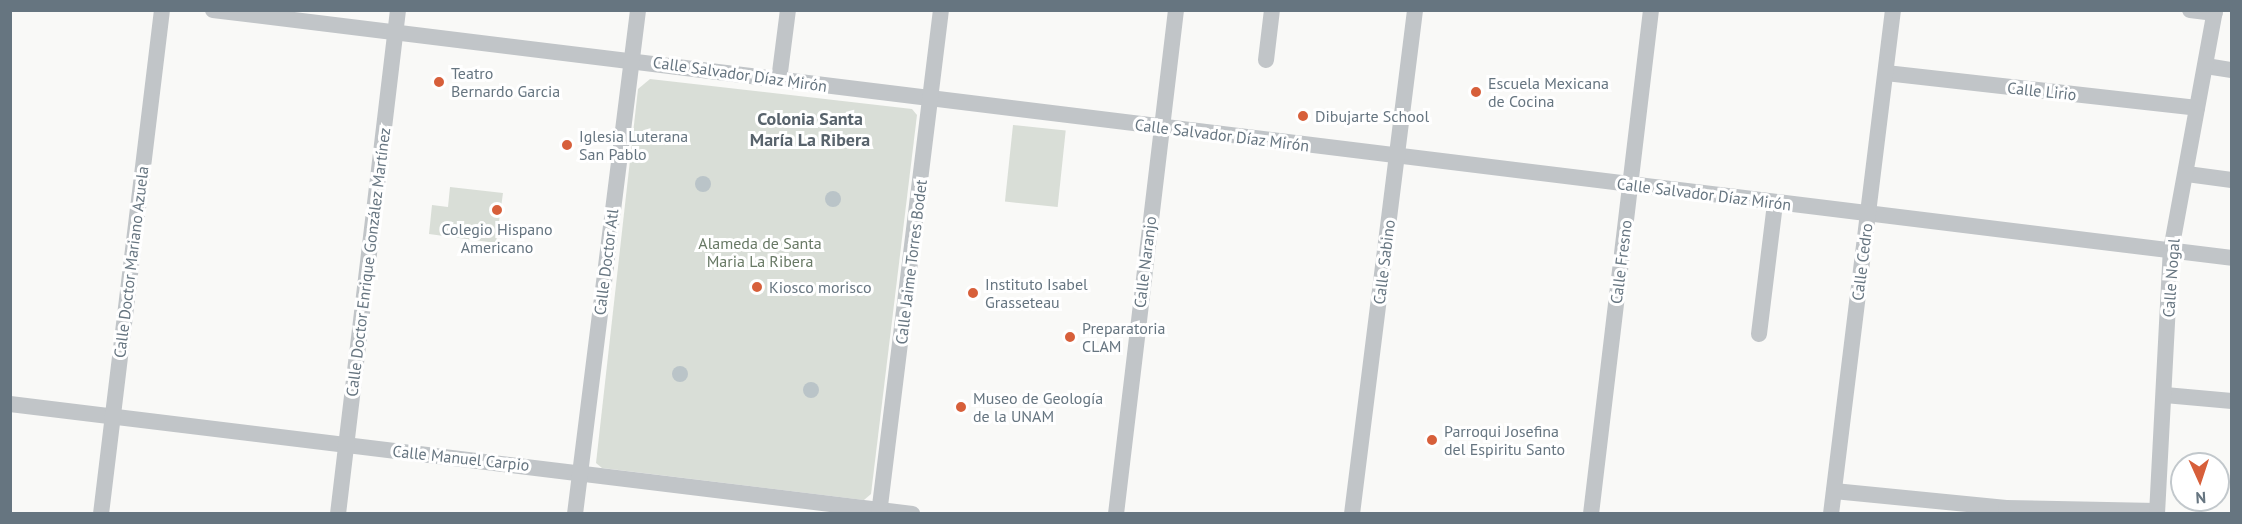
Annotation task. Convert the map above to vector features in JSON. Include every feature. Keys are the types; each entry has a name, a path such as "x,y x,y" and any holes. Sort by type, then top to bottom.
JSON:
{"street":[{"name":"Calle Doctor Mariano Azuela","path":"100,513 162,10"},
{"name":"Calle Salvador Díaz Mirón","path":"213,10 632,60 1630,186 2232,258"},
{"name":"Calle Doctor Enrique González Martínez","path":"338,513 398,10"},
{"name":"Calle Doctor Atl","path":"575,513 638,10"},
{"path":"779,80 788,10"},
{"name":"Calle Jaime Torres Bodet","path":"880,511 932,99 941,10"},
{"name":"Calle Naranjo","path":"1116,513 1176,10"},
{"path":"1266,60 1272,10"},
{"name":"Calle Sabino","path":"1352,513 1415,10"},
{"name":"Calle Fresno","path":"1591,513 1651,10"},
{"name":"Calle Cedro","path":"1831,513 1893,10"},
{"path":"2190,10 2215,12"},
{"name":"Calle Nogal","path":"2157,512 2165,395 2170,250 2187,174 2215,12"},
{"path":"2206,66 2232,70"},
{"name":"Calle Lirio","path":"1886,73 2197,108"},
{"path":"2187,174 2232,180"},
{"path":"1759,334 1774,203"},
{"path":"2165,395 2232,401"},
{"name":"Calle Manuel Carpio","path":"10,404 346,445 580,470 880,511 912,513"},
{"path":"1834,491 2006,508 2157,512"}],"green space":[{"name":"Alameda de Santa Maria La Ribera","path":"650,79 912,109 917,115 871,494 864,500 602,468 596,463 638,89"},
{"path":"1013,125 1066,131 1058,207 1005,202"},
{"path":"450,187 503,193 496,243 429,234 432,205 448,207"}],"shaded area":[{"path":"700,176 706,176 711,184 709,190 700,192 695,187 695,181"},
{"path":"830,191 836,191 841,199 839,205 830,207 825,202 825,196"},
{"path":"680,366 686,368 688,374 686,380 680,382 674,380 672,374 674,368"},
{"path":"811,382 817,384 819,390 817,396 811,398 805,396 803,390 805,384"}],"place":[{"name":"Teatro Bernardo Garcia","path":"439,82"},
{"name":"Escuela Mexicana de Cocina","path":"1476,92"},
{"name":"Dibujarte School","path":"1303,116"},
{"name":"Iglesia Luterana San Pablo","path":"567,145"},
{"name":"Colegio Hispano Americano","path":"497,210"},
{"name":"Kiosco morisco","path":"757,287"},
{"name":"Instituto Isabel Grasseteau","path":"973,293"},
{"name":"Preparatoria CLAM","path":"1070,337"},
{"name":"Museo de Geología de la UNAM","path":"961,407"},
{"name":"Parroqui Josefina del Espiritu Santo","path":"1432,440"}],"district":[{"name":"Colonia Santa María La Ribera","path":"810,130"}]}
